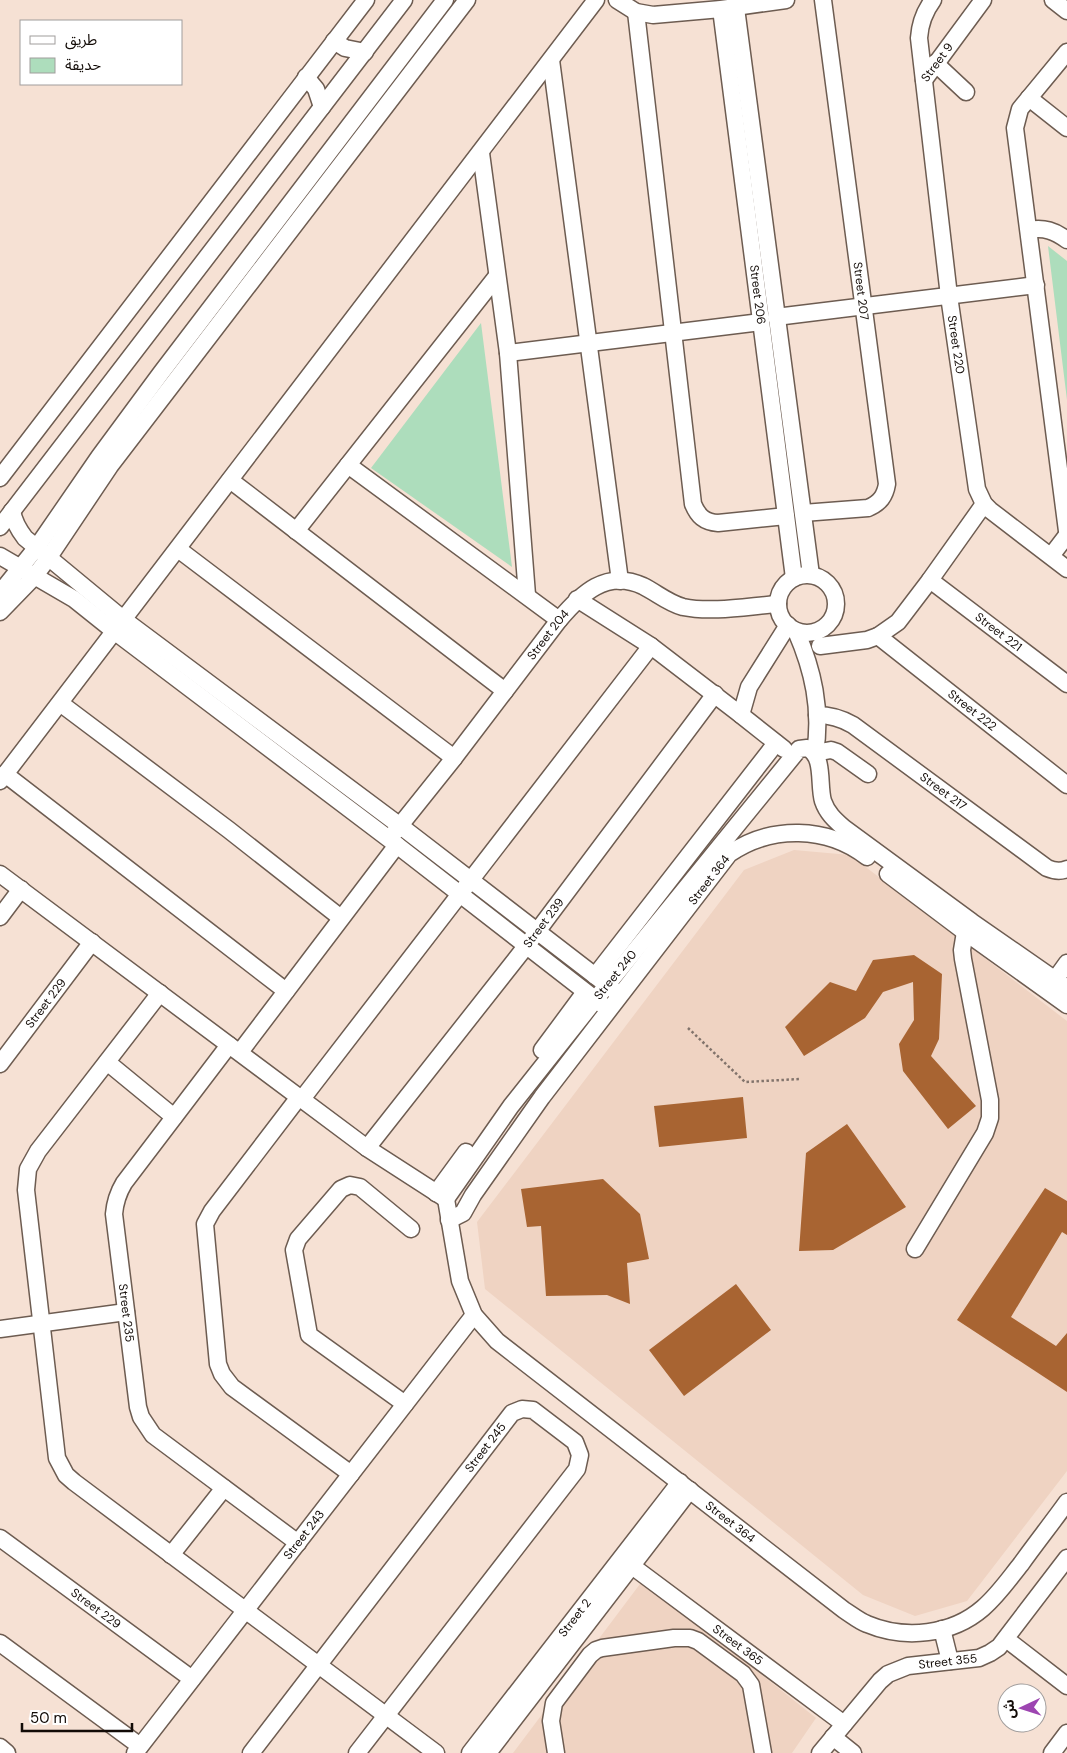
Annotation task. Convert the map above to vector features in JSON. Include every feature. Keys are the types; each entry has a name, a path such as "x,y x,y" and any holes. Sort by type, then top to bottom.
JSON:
{"street":[{"path":"0,478 366,0"},
{"path":"0,527 404,0"},
{"path":"43,552 99,457 445,0"},
{"path":"0,612 27,572 192,360 295,222 467,0"},
{"path":"286,990 2,777 596,0"},
{"path":"617,0 636,12 653,15 728,9 786,0"},
{"name":"Street 207","path":"803,513 868,508 882,499 886,492 887,484 823,0"},
{"name":"Street 9","path":"924,80 920,27 922,16 933,0"},
{"name":"Street 9","path":"924,80 983,0"},
{"path":"1053,0 1067,10"},
{"name":"Street 206","path":"728,9 769,319 803,513 811,575"},
{"path":"636,12 693,504 696,512 709,522 718,523 786,516"},
{"path":"334,41 351,50 364,52"},
{"path":"1067,52 1020,109 1014,128 1029,230 1067,531"},
{"path":"552,60 620,581"},
{"path":"935,63 966,92"},
{"path":"388,73 402,84"},
{"path":"306,77 316,89 322,107"},
{"name":"Street 220","path":"924,80 949,296 976,489 984,504"},
{"path":"1029,98 1067,128"},
{"path":"480,153 508,353 527,595"},
{"path":"1029,230 1051,230 1067,240"},
{"path":"296,531 497,276"},
{"path":"508,353 1036,285"},
{"name":"Street 206","path":"769,319 786,516 794,578"},
{"path":"348,465 559,620"},
{"path":"230,480 505,691"},
{"path":"820,646 855,643 878,636 898,622 984,504 1067,569"},
{"path":"12,511 18,530 118,625 610,1010"},
{"path":"1051,556 1067,535"},
{"path":"178,548 454,758"},
{"path":"0,556 118,625 400,825 622,996"},
{"path":"0,593 27,572"},
{"path":"792,628 806,633 816,632 832,620 836,611 834,591 820,577 811,575 794,578 780,593 778,604 782,618 792,628 810,665 814,683 818,734 803,753"},
{"name":"Street 221","path":"930,580 1067,684"},
{"name":"Street 204","path":"341,918 393,842 400,825 454,758 559,620 577,599 592,588 620,581 631,582 643,586 670,602 694,609 778,604"},
{"path":"577,599 651,646 776,743 803,753 831,750 838,752 868,774"},
{"path":"814,683 825,627"},
{"path":"741,715 749,687 792,628"},
{"name":"Street 222","path":"878,636 1067,785"},
{"path":"351,1474 226,1382 218,1364 205,1224 212,1211 651,646"},
{"name":"Street 239","path":"367,1148 537,931 715,694"},
{"path":"60,703 229,830 341,918"},
{"name":"Street 217","path":"817,714 842,718 854,725 1047,868 1061,871 1067,869"},
{"path":"601,981 776,743"},
{"name":"Street 364","path":"803,753 818,759 820,788 829,814 844,828 1056,986 1067,1005"},
{"name":"Street 240","path":"441,1196 601,981 803,753"},
{"name":"Street 364","path":"449,1220 463,1213 473,1195 542,1098 730,854 740,846 779,834 804,833 839,840 858,850 965,932 1056,986"},
{"path":"0,874 367,1148 441,1196"},
{"path":"0,917 21,890"},
{"name":"Street 235","path":"298,1543 153,1435 146,1426 138,1407 114,1214 115,1203 124,1183 174,1117 286,990 341,918"},
{"path":"915,1249 985,1133 990,1118 990,1100 963,959 962,950 965,932"},
{"name":"Street 229","path":"0,1064 92,942"},
{"path":"1056,986 1067,963"},
{"path":"160,993 38,1151 28,1170 26,1190 55,1448 60,1467 74,1482 436,1753"},
{"path":"107,1062 174,1117"},
{"path":"405,1404 309,1335 294,1250 298,1239 341,1189 350,1185 360,1187 411,1229"},
{"name":"Street 364","path":"441,1196 449,1220 460,1281 474,1315 497,1341 844,1610 866,1624 891,1632 917,1634 942,1629 964,1621 983,1609 999,1593 1067,1502"},
{"path":"0,1329 126,1312"},
{"name":"Street 243","path":"138,1750 474,1315"},
{"name":"Street 245","path":"251,1753 512,1413 522,1409 533,1410 575,1442 580,1455 576,1469 357,1753"},
{"name":"Street 2","path":"488,1753 632,1566 685,1486"},
{"name":"Street 2","path":"470,1753 685,1486"},
{"path":"171,1555 224,1488"},
{"name":"Street 229","path":"0,1538 192,1679"},
{"name":"Street 355","path":"820,1753 888,1674 908,1666 984,1656 999,1647 1067,1558"},
{"name":"Street 365","path":"632,1566 844,1724"},
{"path":"942,1629 950,1661"},
{"path":"556,1753 551,1720 554,1703 590,1655 602,1648 683,1637 698,1641 748,1679 753,1692 763,1753"},
{"path":"1006,1639 1067,1686"},
{"path":"0,1643 138,1750"},
{"path":"1052,1753 1067,1733"},
{"path":"833,1737 853,1753"},
{"path":"0,1747 7,1753"}],"path":[{"path":"688,1028 745,1082 800,1079"}],"shaded area":[{"path":"794,850 850,855 1067,1021 1067,1471 967,1601 915,1616 863,1595 485,1289 477,1222 744,870"},
{"path":"643,1580 816,1718 792,1753 513,1753"}],"green space":[{"path":"1048,246 1067,261 1067,400"},
{"path":"481,323 512,567 371,468"}],"building":[{"path":"914,955 942,974 939,1039 931,1056 976,1106 948,1129 903,1071 899,1044 914,1020 913,982 883,992 865,1018 804,1056 785,1027 830,982 856,991 873,960"},
{"path":"743,1097 747,1138 659,1147 654,1106"},
{"path":"847,1124 906,1207 833,1250 799,1251 806,1153"},
{"path":"603,1179 640,1214 649,1259 627,1263 630,1304 607,1295 546,1296 541,1226 527,1227 521,1189"},
{"path":"1045,1188 1067,1201 1067,1235 1062,1232 1011,1317 1056,1346 1067,1333 1067,1392 957,1320"},
{"path":"736,1284 771,1330 684,1396 649,1350"}]}
